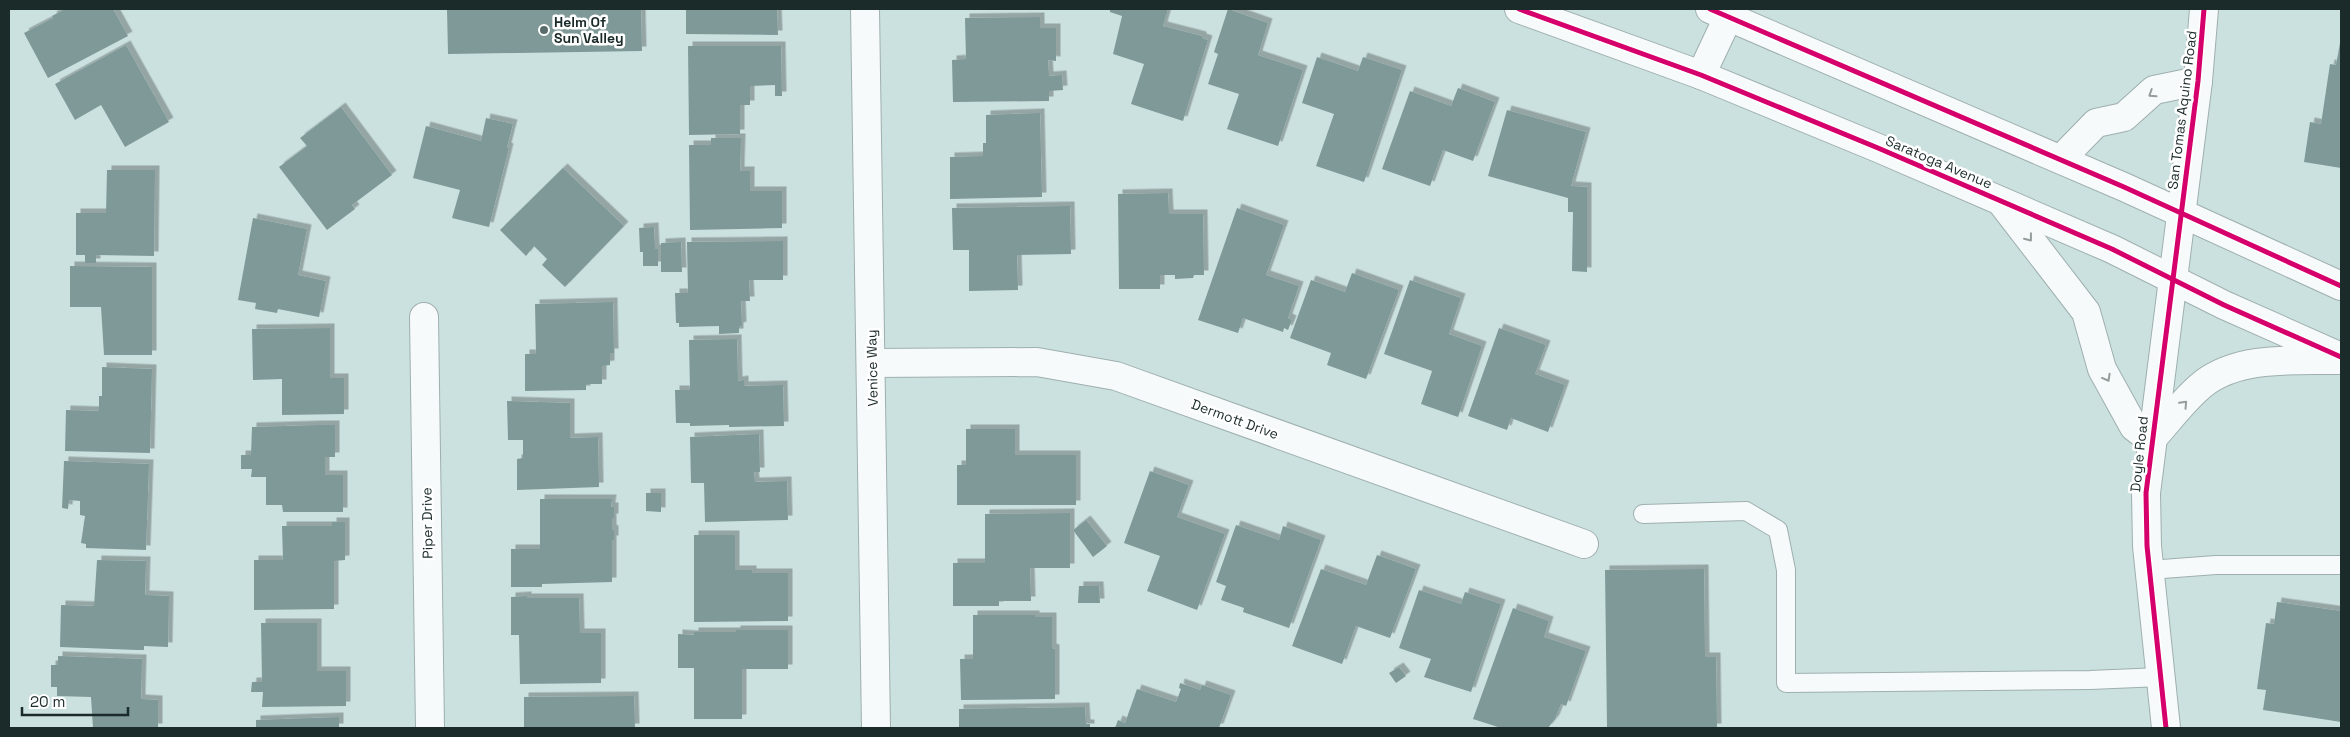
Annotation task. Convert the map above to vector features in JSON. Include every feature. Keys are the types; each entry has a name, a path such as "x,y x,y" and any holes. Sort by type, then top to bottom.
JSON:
{"main road":[{"name":"Venice Way","path":"865,9 872,363 876,728"},
{"name":"Saratoga Avenue","path":"1519,9 1701,75 1999,200 2172,278 2224,305 2341,358"},
{"name":"San Tomas Aquino Road","path":"2181,214 2198,81 2204,9"},
{"path":"1701,75 1724,11 2061,159 2341,286"},
{"path":"2061,159 2096,123 2124,117 2154,90 2198,81"},
{"path":"1999,200 2086,312 2102,368 2134,426 2151,440 2203,384 2220,374 2244,365 2341,358"},
{"name":"Doyle Road","path":"2166,728 2150,570 2146,493 2151,440 2181,214"},
{"name":"Piper Drive","path":"424,317 430,728"},
{"name":"Dermott Drive","path":"872,363 1037,362 1116,376 1584,544"}],"lane":[{"path":"1642,514 1746,511 1778,530 1786,570 1786,683 2090,680 2161,677"},
{"path":"2150,570 2216,565 2341,565"}],"building":[{"path":"65,9 113,9 128,36 48,78 24,33 53,18 52,16"},
{"name":"Helm Of Sun Valley","path":"447,9 641,9 642,51 448,54"},
{"path":"686,9 777,9 778,35 686,34"},
{"path":"1110,9 1168,9 1163,26 1202,36 1202,38 1208,40 1183,121 1131,104 1144,64 1113,54 1122,16 1110,12"},
{"path":"1228,9 1268,23 1258,55 1303,70 1278,146 1227,129 1239,94 1208,84 1218,54 1214,52"},
{"path":"1040,17 1040,28 1056,28 1056,61 1048,60 1049,76 1062,75 1063,90 1049,91 1049,101 953,102 952,60 966,59 965,18"},
{"path":"2340,43 2341,168 2304,162 2310,122 2321,124 2330,64 2336,65"},
{"path":"126,45 169,122 125,147 101,105 75,120 55,84"},
{"path":"688,46 781,46 782,96 775,96 775,85 750,86 750,105 740,105 740,134 689,135"},
{"path":"1317,57 1358,71 1363,57 1402,70 1364,182 1316,166 1334,114 1302,103"},
{"path":"1458,88 1495,102 1473,161 1443,150 1430,186 1382,169 1410,91 1451,106"},
{"path":"341,107 392,175 352,205 355,209 327,230 279,167 307,146 300,138"},
{"path":"1507,110 1586,132 1571,186 1587,187 1587,272 1572,271 1573,212 1568,212 1568,198 1488,176"},
{"path":"1040,113 1042,197 950,199 950,157 983,156 983,143 986,143 986,115"},
{"path":"486,118 513,124 507,147 509,148 489,227 452,218 460,190 413,178 426,126 481,141"},
{"path":"711,138 741,138 740,171 750,171 750,191 782,191 782,228 690,230 689,145 711,145"},
{"path":"563,168 624,226 565,287 542,265 547,259 534,246 526,256 500,230"},
{"path":"107,170 155,170 154,256 96,255 96,263 85,263 85,255 76,255 76,213 106,213"},
{"path":"1168,193 1169,214 1203,214 1204,275 1175,279 1175,275 1160,275 1160,289 1119,289 1118,194"},
{"path":"1070,206 1071,254 1017,255 1018,290 969,291 969,250 953,250 952,208"},
{"path":"1237,208 1284,225 1266,275 1299,286 1288,318 1292,320 1288,330 1284,328 1283,332 1243,318 1238,333 1198,320"},
{"path":"253,218 307,229 298,275 326,281 319,317 278,309 277,313 255,309 256,303 238,300"},
{"path":"654,227 655,249 658,249 658,266 643,266 643,252 640,252 639,228"},
{"path":"783,241 783,280 749,280 750,301 741,301 742,326 739,327 739,333 719,334 719,326 679,327 679,323 676,323 675,293 688,293 687,242"},
{"path":"681,242 682,272 661,272 661,243"},
{"path":"70,266 152,267 152,355 104,355 101,307 70,307"},
{"path":"1352,273 1399,290 1366,379 1327,365 1331,353 1290,338 1311,280 1345,292"},
{"path":"1410,280 1461,298 1449,334 1482,346 1458,417 1421,404 1432,371 1384,354"},
{"path":"613,302 614,353 610,353 610,365 602,366 602,384 586,384 586,390 525,391 525,354 536,354 535,304"},
{"path":"330,328 330,378 344,378 344,414 282,415 282,379 253,380 252,329"},
{"path":"1499,328 1546,345 1535,374 1565,385 1548,432 1511,418 1507,430 1468,416"},
{"path":"737,339 738,381 744,380 744,386 783,385 784,426 690,426 690,423 676,423 675,390 690,390 689,340"},
{"path":"102,367 152,369 150,453 65,451 66,410 99,411 99,396 102,396"},
{"path":"507,401 570,403 570,438 598,437 599,487 517,490 517,459 523,458 523,440 508,440"},
{"path":"335,425 335,457 325,457 325,475 343,475 343,512 283,512 282,505 266,505 266,477 251,477 252,469 241,469 241,455 251,455 252,427"},
{"path":"966,429 1015,429 1015,455 1076,455 1076,505 957,505 957,465 966,465"},
{"path":"759,434 760,472 754,472 755,482 787,481 788,520 705,522 704,483 691,483 690,437"},
{"path":"64,461 149,464 146,550 86,548 86,544 81,543 85,516 80,515 80,501 69,500 68,509 62,508"},
{"path":"1150,471 1189,485 1177,517 1225,534 1197,610 1147,591 1160,556 1124,543"},
{"path":"646,493 661,493 661,512 646,511"},
{"path":"540,499 612,499 611,507 614,507 612,529 614,530 614,540 612,540 612,582 542,584 542,587 511,587 511,549 540,549"},
{"path":"1070,513 1070,568 1030,568 1031,601 999,601 999,606 953,606 953,563 985,563 985,514"},
{"path":"1086,520 1107,546 1093,557 1073,530"},
{"path":"332,522 345,522 345,560 334,561 334,609 254,610 254,560 283,560 282,526 332,526"},
{"path":"1236,525 1279,540 1283,526 1321,540 1289,628 1243,612 1244,608 1221,600 1226,586 1216,582"},
{"path":"694,535 735,535 735,570 752,570 752,573 788,573 788,621 694,622"},
{"path":"1377,555 1416,569 1390,638 1356,626 1342,664 1292,646 1321,569 1366,585"},
{"path":"97,560 146,561 145,595 169,596 168,647 144,646 144,650 137,650 60,647 61,605 94,606"},
{"path":"1704,569 1705,657 1716,657 1717,728 1607,728 1605,570"},
{"path":"1079,586 1099,586 1100,603 1078,603"},
{"path":"1419,590 1461,604 1465,592 1501,604 1471,692 1424,677 1431,659 1399,648"},
{"path":"527,596 527,598 579,598 580,633 601,633 601,683 520,684 519,635 511,635 511,597"},
{"path":"2277,602 2341,611 2341,722 2263,710 2266,690 2257,689 2266,623 2274,624"},
{"path":"1513,608 1549,621 1544,637 1586,651 1566,706 1561,704 1555,719 1548,728 1501,728 1473,719"},
{"path":"973,615 1035,615 1035,617 1052,617 1052,648 1055,649 1055,699 961,700 960,659 973,659"},
{"path":"261,623 317,623 317,671 346,671 346,706 262,707 263,692 251,692 252,682 262,682"},
{"path":"736,630 788,630 788,669 742,669 742,719 694,719 694,668 678,668 678,634 694,635 694,632 736,632"},
{"path":"58,656 142,659 141,699 158,700 158,728 93,728 91,697 57,696 57,687 51,687 51,665 58,665"},
{"path":"1399,667 1406,676 1396,683 1389,673"},
{"path":"1180,683 1200,690 1202,685 1231,695 1219,728 1115,728 1118,720 1125,723 1137,689 1176,702 1181,689 1179,688"},
{"path":"634,696 635,728 524,728 524,697"},
{"path":"1085,707 1086,724 1090,724 1090,728 959,728 959,709"},
{"path":"339,717 339,728 256,728 256,720"}],"cycle path":[{"path":"1519,9 1701,75 1878,148 2112,249 2224,305 2341,357"},
{"path":"1710,9 2124,187 2341,286"},
{"path":"2166,728 2147,546 2146,493 2198,81 2204,9"}],"place":[{"name":"Helm Of Sun Valley","path":"544,30"}]}
